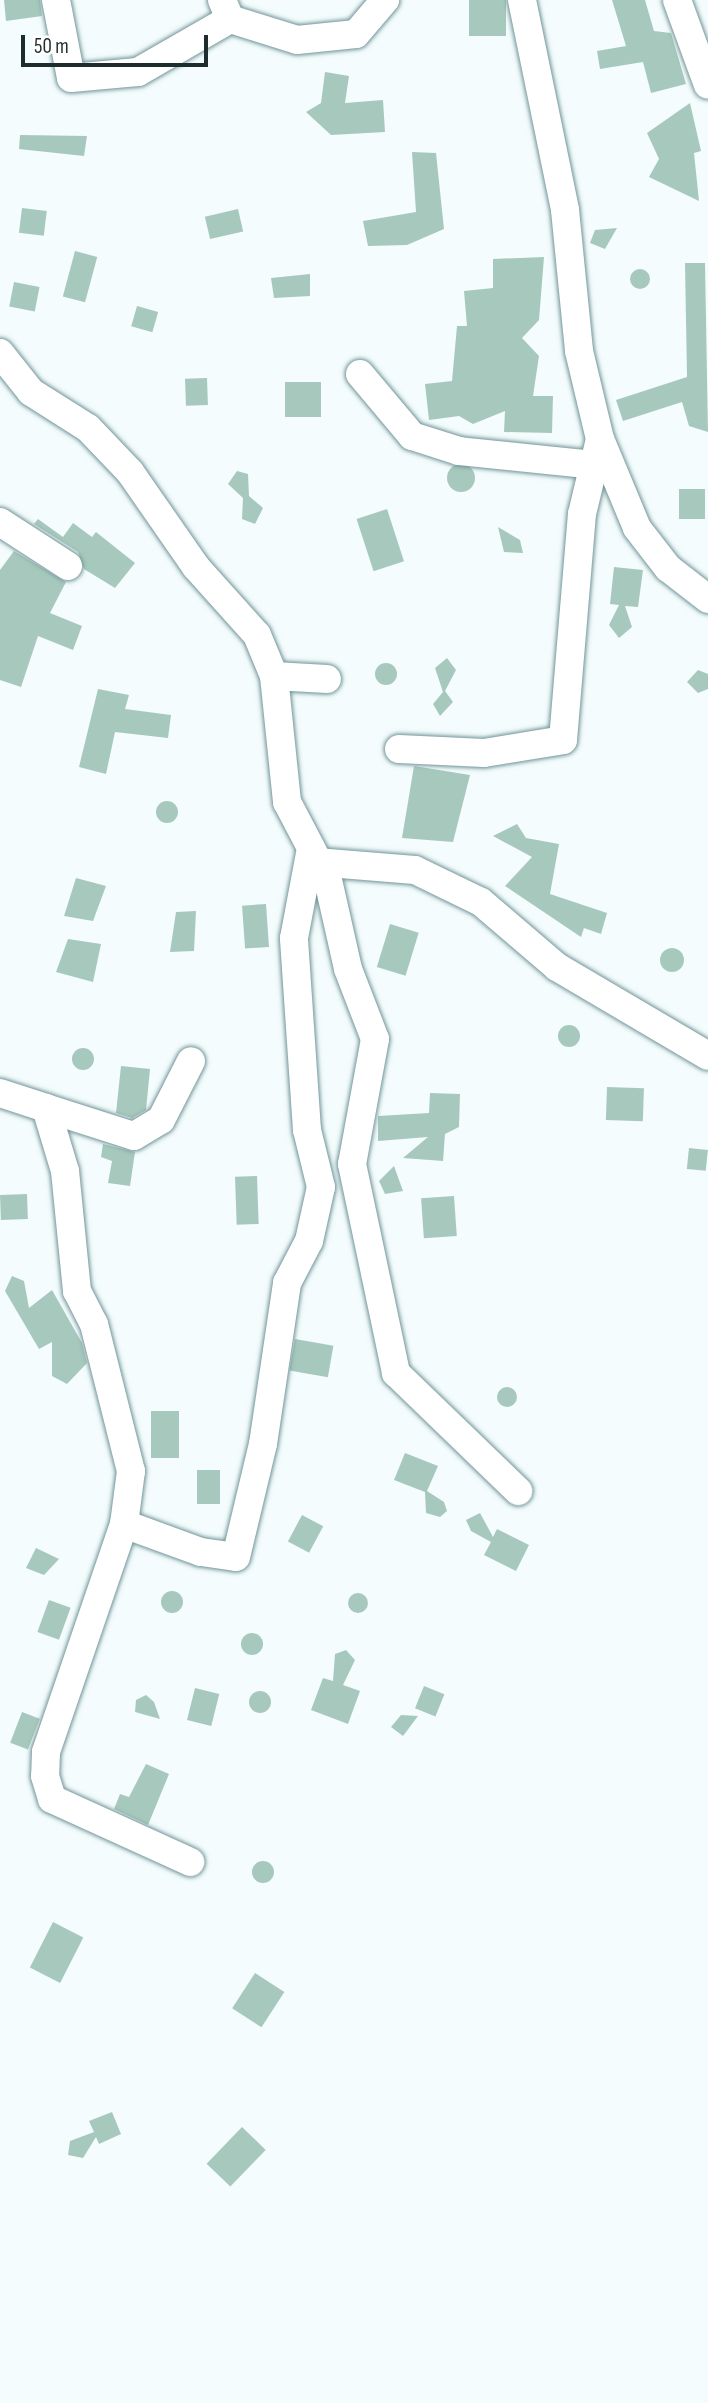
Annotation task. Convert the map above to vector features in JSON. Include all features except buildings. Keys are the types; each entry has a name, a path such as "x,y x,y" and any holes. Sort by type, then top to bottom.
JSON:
{"street":[{"path":"56,0 71,78 138,72 226,10 297,40 356,34 385,0"},
{"path":"522,0 565,210 579,351 597,452 637,528 668,568 708,599"},
{"path":"677,0 708,85"},
{"path":"0,353 31,392 88,428 130,472 196,567 257,635 274,676 286,802 313,857 328,880 348,969 375,1039 352,1164 396,1373 518,1491"},
{"path":"360,374 412,436 459,452 597,452"},
{"path":"400,749 484,754 563,740 575,579 597,452"},
{"path":"0,522 68,566"},
{"path":"274,676 327,679"},
{"path":"313,857 415,870 481,902 557,967 708,1056"},
{"path":"124,1524 201,1552 236,1557 263,1444 287,1283 309,1241 321,1187 307,1130 294,938 313,857"},
{"path":"0,1093 134,1136 161,1120 191,1061"},
{"path":"46,1108 65,1171 75,1280 94,1324 131,1471 124,1524 46,1752 45,1776 52,1799 190,1862"}]}
